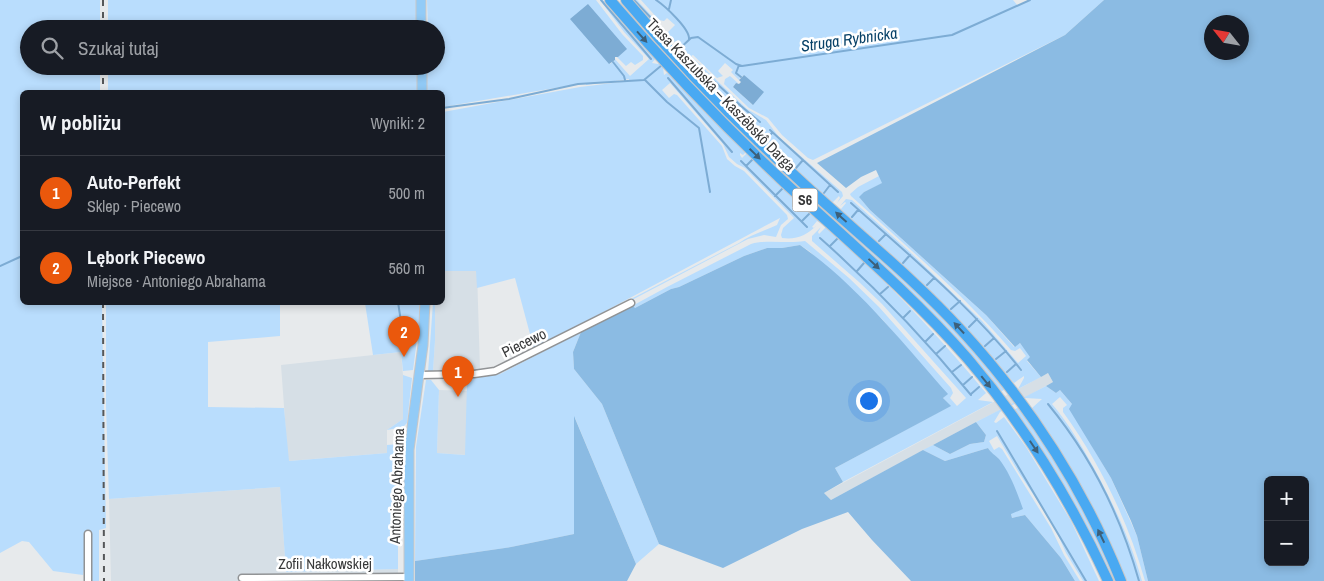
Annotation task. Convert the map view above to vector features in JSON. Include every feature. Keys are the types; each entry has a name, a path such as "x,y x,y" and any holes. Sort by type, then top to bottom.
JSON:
{"highway":[{"name":"Trasa Kaszubska – Kaszëbskô Darga","path":"610,0 670,68 726,126 880,269 968,359 1003,403 1037,452 1071,507 1108,581"},
{"name":"Trasa Kaszubska – Kaszëbskô Darga","path":"626,0 679,60 791,173 940,308 979,349 1017,396 1050,444 1103,540 1121,581"}],"main road":[{"path":"420,0 421,20"},
{"path":"422,75 422,90"},
{"name":"Antoniego Abrahama","path":"409,579 409,450 419,375 425,305"}],"street":[{"name":"Piecewo","path":"419,375 474,374 494,371 631,303"},
{"path":"88,534 88,581"},
{"name":"Zofii Nałkowskiej","path":"242,578 409,579"}],"shaded area":[{"path":"0,0 100,0 100,20 20,20 20,75 100,75 100,90 20,90 20,305 102,305 106,528 99,530 99,581 88,581 88,541 83,575 53,571 29,542 22,541 0,553"},
{"path":"108,0 417,0 417,20 108,20"},
{"path":"427,0 596,0 622,34 643,56 643,60 635,65 631,62 626,66 616,56 588,4 610,64 615,60 614,58 630,76 649,59 624,32 600,0 603,0 655,59 652,63 658,64 676,49 676,41 670,42 632,0 637,0 667,33 675,25 667,18 664,21 659,20 641,0 1013,0 1018,6 1030,0 1104,0 1065,35 813,160 808,158 782,135 768,118 749,108 724,84 725,79 730,76 739,84 736,83 733,87 753,105 744,75 739,79 741,82 731,72 733,70 725,63 718,71 723,76 717,78 693,55 691,56 747,109 766,120 779,137 842,192 843,196 837,203 840,198 839,196 832,203 755,130 758,127 761,130 762,128 759,125 754,130 685,58 687,54 679,52 663,68 664,75 669,74 746,152 743,155 740,153 742,158 747,153 825,226 817,221 812,227 814,228 805,234 792,238 782,238 783,228 794,218 745,168 729,157 723,144 670,83 662,90 669,98 674,94 677,95 722,146 727,159 744,171 787,215 788,219 781,225 776,237 764,235 748,239 629,300 748,238 777,225 780,218 534,349 515,278 477,288 476,271 445,271 445,112 580,87 629,81 629,79 586,85 586,83 578,84 445,107 445,90 108,90 108,75 445,75 445,20 428,20"},
{"path":"1104,0 1324,0 1324,581 1148,581 1137,536 1111,478 1069,409 1072,404 1060,390 1056,393 1046,386 1053,382 1048,373 1041,377 1027,360 1030,357 1020,343 1015,347 986,315 870,210 859,197 864,192 882,183 876,170 861,177 846,188 817,163 1065,35"},
{"path":"588,4 627,49 618,57 615,57 615,60 609,64 570,19"},
{"path":"676,63 950,324 1006,389 1000,392 799,190 714,108 673,65"},
{"path":"744,75 764,92 753,105 733,87 736,83 739,84 741,82 739,80"},
{"path":"879,176 883,183 864,192 860,198 870,210 986,315 1014,347 1020,343 1031,357 1027,361 1041,377 1018,389 1024,376 1014,383 972,334 930,291 833,203 841,209 846,203 840,206 846,199 852,200 982,321 1018,363 1026,356 1020,348 1015,351 1011,350 954,290 851,196 850,194 858,187"},
{"path":"821,227 818,232 819,234 826,227 869,266 929,328 986,393 978,400 993,402 843,482 835,468 950,406 943,398 947,394 882,319 809,251 800,245 767,248 744,256 671,289 635,308 632,306 751,244 805,241 849,278 879,307 951,388 953,393 950,398 957,406 966,398 882,304 812,241 812,236"},
{"path":"800,245 841,278 878,315 948,394 943,398 951,406 835,468 843,482 824,493 831,500 923,450 945,461 988,448 1007,470 1023,509 1011,514 1012,518 1025,515 1061,558 1075,581 911,581 848,512 802,529 723,568 659,544 602,404 574,369 573,352 581,332 631,304 635,308 671,289 744,256 767,248"},
{"path":"445,271 477,271 480,370 433,372 435,305 445,305"},
{"path":"106,305 280,305 280,336 208,342 208,407 284,408 289,461 387,453 387,445 399,444 403,446 405,450 401,450 398,454 398,569 286,572 280,487 109,499 106,406"},
{"path":"365,305 419,305 419,324 413,370 403,371 401,352 373,355"},
{"path":"433,305 435,305 433,372 428,372"},
{"path":"581,332 573,352 574,369 602,404 659,544 636,564 575,418 574,534 511,547 415,561 416,447 426,380 431,380 439,390 437,453 465,455 467,383 470,379 500,374"},
{"path":"401,352 403,419 387,430 387,453 288,461 281,365"},
{"path":"1048,373 1053,382 1024,398 831,500 824,493"},
{"path":"403,375 412,378 407,423 403,427 387,430 403,419"},
{"path":"1046,386 1056,393 1060,390 1072,404 1093,448 1111,478 1137,536 1148,581 1145,581 1130,536 1112,493 1089,451 1063,412 1063,408 1067,405 1060,397 1052,404 1064,419 1094,468 1127,537 1142,581 1127,581 1086,495 1032,408 1042,399 1025,398 1000,412 994,422 996,423 1004,417 1026,447 1071,521 1099,581 1083,581 1066,553 1053,524 997,436 989,441 994,450 999,447 1002,449 1051,528 1064,555 1080,581 1075,581 1061,558 1025,515 1012,518 998,458 988,448 945,461 923,450 933,445 950,454 970,444 984,442 986,435 976,422"},
{"path":"439,390 468,391 466,455 437,453"},
{"path":"1020,407 1063,474 1090,522 1117,581 1113,581 1013,410"},
{"path":"574,416 636,564 627,581 415,581 415,561 511,547 574,534"},
{"path":"976,422 986,435 984,442 970,444 950,454 933,445"},
{"path":"280,487 286,572 398,569 398,581 111,581 109,499"}],"waterway":[{"path":"601,0 651,59"},
{"path":"634,0 672,40"},
{"path":"656,0 671,12 686,30 689,39"},
{"path":"669,9 671,0"},
{"name":"Struga Rybnicka","path":"677,51 691,38 698,37 736,64 742,66 952,35 1030,0"},
{"path":"688,59 760,122"},
{"path":"613,62 625,80"},
{"path":"675,64 678,68"},
{"name":"Struga Rybnicka","path":"445,108 509,99 578,84 644,80 662,65"},
{"path":"739,65 736,73 741,77"},
{"path":"668,78 732,152"},
{"path":"645,80 667,102 699,128 710,192"},
{"path":"770,130 838,192"},
{"path":"766,139 772,133"},
{"path":"746,166 752,160"},
{"path":"796,168 803,160"},
{"path":"741,161 807,227"},
{"path":"824,193 830,185"},
{"path":"775,196 782,189"},
{"path":"851,203 961,303 982,324 1021,370"},
{"path":"852,217 858,210"},
{"path":"802,221 809,214"},
{"path":"879,241 886,234"},
{"path":"820,238 899,314 971,395"},
{"path":"830,246 837,239"},
{"path":"903,263 910,255"},
{"name":"Struga Rybnicka","path":"0,266 20,257"},
{"path":"857,271 864,263"},
{"path":"927,285 934,278"},
{"path":"880,294 888,287"},
{"path":"951,309 960,301"},
{"path":"398,305 405,348"},
{"path":"903,318 910,311"},
{"path":"969,327 977,319"},
{"path":"925,342 933,334"},
{"path":"985,346 994,338"},
{"path":"936,354 945,346"},
{"path":"996,359 1006,351"},
{"path":"1007,372 1016,364"},
{"path":"952,372 961,365"},
{"path":"963,385 972,377"},
{"path":"971,394 979,387"},
{"path":"1048,404 1091,466 1113,510 1132,557 1139,581"},
{"path":"997,431 1086,581"}],"railway":[{"path":"103,0 103,20"},
{"path":"103,75 103,90"},
{"path":"103,305 104,581"}],"place":[{"name":"Lębork Piecewo","path":"404,357"},
{"name":"Auto-Perfekt","path":"458,397"}]}
